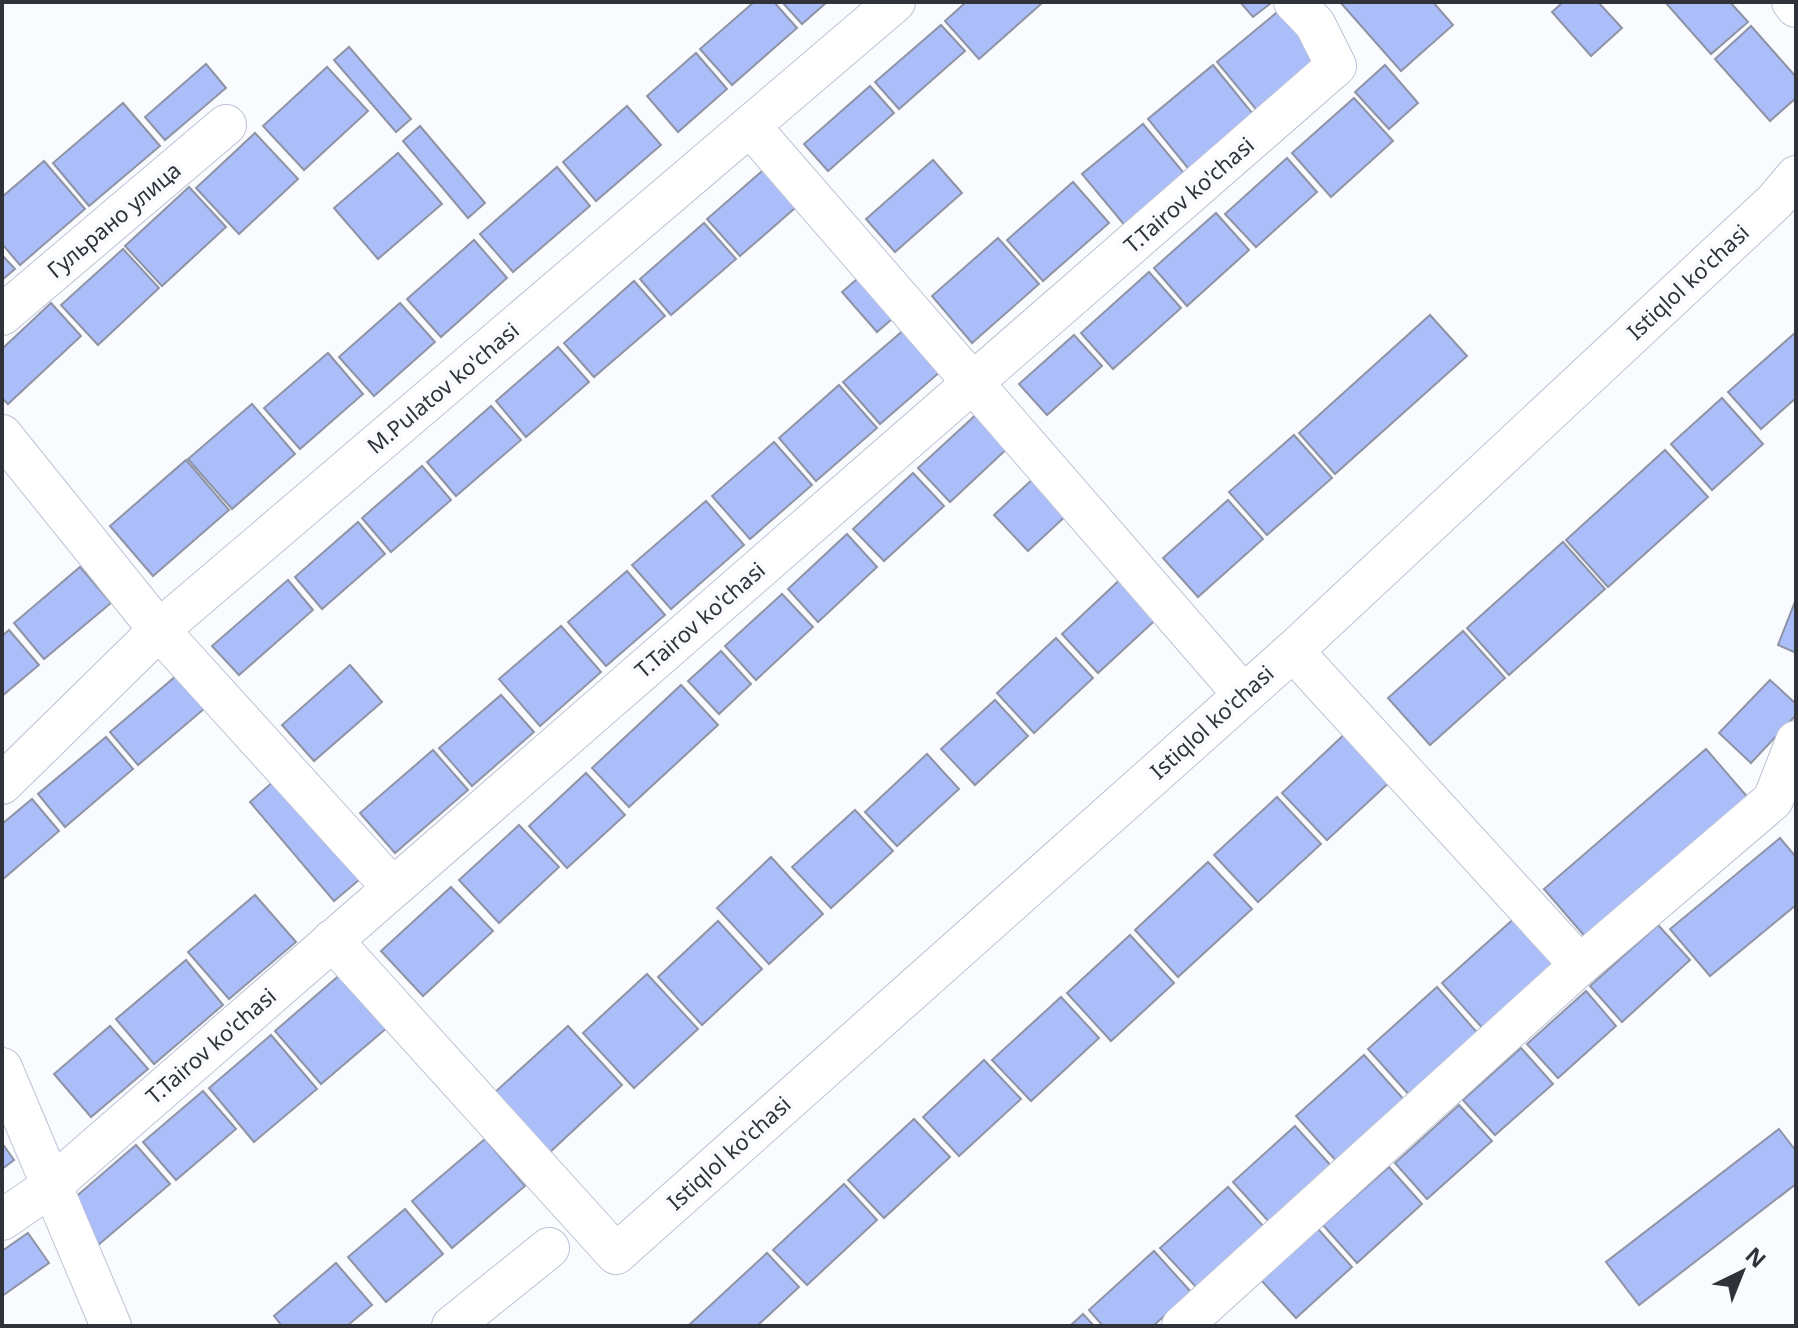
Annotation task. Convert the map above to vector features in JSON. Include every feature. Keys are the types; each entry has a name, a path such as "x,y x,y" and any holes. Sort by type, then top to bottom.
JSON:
{"street":[{"name":"M.Pulatov ko'chasi","path":"2,784 159,630 895,2"},
{"name":"T.Tairov ko'chasi","path":"2,1220 50,1187 1336,66 1315,24 1294,2"},
{"path":"1792,2 1796,7"},
{"name":"Гульрано улица","path":"2,315 226,125"},
{"path":"750,126 1243,694"},
{"name":"Istiqlol ko'chasi","path":"332,940 616,1254 1293,651 1775,201 1796,176"},
{"path":"2,435 159,630 392,887"},
{"path":"1293,651 1580,965"},
{"path":"1182,1326 1580,965 1773,800 1796,741"},
{"path":"2,1068 111,1326"},
{"path":"452,1326 549,1248"}],"building":[{"path":"754,2 774,2 797,28 732,85 700,49"},
{"path":"782,2 827,2 802,24"},
{"path":"966,2 1041,4 979,59 945,21"},
{"path":"1240,2 1271,2 1271,3 1253,17"},
{"path":"1340,2 1433,2 1453,25 1401,71"},
{"path":"1563,2 1598,2 1622,28 1591,56 1552,12"},
{"path":"1665,2 1730,2 1748,22 1711,54"},
{"path":"1281,9 1325,61 1260,114 1217,62"},
{"path":"941,25 965,51 899,109 875,82"},
{"path":"1751,26 1796,77 1796,98 1770,121 1715,59"},
{"path":"349,47 411,119 396,132 334,60"},
{"path":"696,53 727,89 678,132 647,96"},
{"path":"206,64 226,88 165,140 145,117"},
{"path":"1213,65 1257,119 1192,173 1148,119"},
{"path":"1385,65 1418,103 1389,129 1355,92"},
{"path":"327,67 368,111 304,170 263,126"},
{"path":"870,86 894,113 828,171 804,144"},
{"path":"1354,98 1393,141 1331,197 1292,153"},
{"path":"123,103 160,146 89,206 53,163"},
{"path":"627,106 661,145 596,201 563,162"},
{"path":"1143,124 1188,178 1127,228 1082,174"},
{"path":"420,126 485,203 468,218 403,141"},
{"path":"255,133 298,179 239,234 196,188"},
{"path":"398,153 442,204 378,259 334,208"},
{"path":"1287,158 1317,192 1256,247 1225,214"},
{"path":"933,160 962,193 895,252 866,219"},
{"path":"44,161 85,209 20,265 2,244 2,197"},
{"path":"769,165 802,202 740,256 707,219"},
{"path":"557,167 590,206 513,272 480,234"},
{"path":"1073,182 1109,223 1043,281 1007,240"},
{"path":"189,187 226,227 162,286 125,246"},
{"path":"1216,213 1249,250 1187,306 1154,268"},
{"path":"704,223 736,259 671,315 640,279"},
{"path":"998,238 1039,284 972,343 932,296"},
{"path":"474,240 507,278 441,337 407,299"},
{"path":"123,249 159,288 98,345 61,305"},
{"path":"2,255 15,269 2,280"},
{"path":"1149,272 1181,308 1113,369 1081,333"},
{"path":"864,273 899,313 877,332 842,292"},
{"path":"634,281 665,316 594,377 564,343"},
{"path":"51,303 81,336 8,404 2,398 2,349"},
{"path":"400,303 435,342 374,396 339,357"},
{"path":"1430,315 1467,356 1335,474 1299,433"},
{"path":"905,329 941,371 880,424 843,382"},
{"path":"1796,332 1796,398 1761,429 1728,392"},
{"path":"1074,335 1102,366 1047,415 1019,384"},
{"path":"558,347 589,382 526,437 496,401"},
{"path":"328,353 363,394 300,449 264,408"},
{"path":"839,385 877,428 816,481 779,438"},
{"path":"1722,398 1763,444 1712,490 1671,444"},
{"path":"252,404 295,454 232,509 188,459"},
{"path":"491,406 521,440 456,496 427,462"},
{"path":"980,411 1011,445 950,502 918,468"},
{"path":"1294,435 1332,478 1267,535 1229,492"},
{"path":"774,442 812,485 750,539 712,496"},
{"path":"1665,450 1708,497 1608,587 1566,540"},
{"path":"186,460 229,510 153,576 110,526"},
{"path":"422,466 451,500 391,552 362,518"},
{"path":"913,473 944,506 884,561 853,529"},
{"path":"1036,476 1070,512 1028,551 994,515"},
{"path":"1228,500 1263,539 1198,597 1163,558"},
{"path":"706,501 744,545 671,609 632,565"},
{"path":"358,522 385,554 322,609 295,577"},
{"path":"847,534 877,567 818,622 788,589"},
{"path":"1563,542 1605,589 1509,675 1467,628"},
{"path":"80,567 111,603 44,659 14,623"},
{"path":"627,571 665,615 606,666 568,622"},
{"path":"1126,574 1163,613 1098,673 1062,634"},
{"path":"288,580 313,610 239,675 212,646"},
{"path":"782,594 813,627 756,680 725,646"},
{"path":"1796,599 1796,653 1778,645"},
{"path":"561,626 601,672 540,726 499,679"},
{"path":"9,630 39,665 2,696 2,636"},
{"path":"1463,631 1505,678 1430,745 1388,698"},
{"path":"1056,638 1093,678 1034,733 997,693"},
{"path":"721,651 751,684 719,714 688,681"},
{"path":"350,665 382,702 314,761 282,725"},
{"path":"176,676 204,709 138,765 110,732"},
{"path":"1770,680 1796,704 1796,715 1751,763 1719,733"},
{"path":"681,685 718,725 629,807 592,768"},
{"path":"501,695 534,732 472,786 439,748"},
{"path":"995,700 1028,736 975,785 941,749"},
{"path":"1349,730 1394,778 1327,840 1282,793"},
{"path":"106,737 133,769 65,827 38,794"},
{"path":"1706,749 1750,800 1588,940 1544,889"},
{"path":"433,750 468,790 395,853 360,813"},
{"path":"927,754 959,789 897,846 865,812"},
{"path":"586,773 625,815 567,868 529,826"},
{"path":"274,781 359,880 334,901 250,802"},
{"path":"1277,797 1321,844 1258,902 1214,855"},
{"path":"32,799 59,831 2,880 2,824"},
{"path":"855,810 893,851 831,908 792,867"},
{"path":"519,825 559,867 499,923 459,880"},
{"path":"1780,838 1796,857 1796,905 1710,976 1670,929"},
{"path":"771,857 823,914 769,964 717,908"},
{"path":"1208,862 1252,909 1178,977 1135,930"},
{"path":"451,887 493,931 423,996 381,951"},
{"path":"255,895 296,942 229,999 188,952"},
{"path":"1518,915 1562,964 1486,1032 1442,983"},
{"path":"718,921 762,969 702,1025 658,977"},
{"path":"1658,925 1690,960 1622,1022 1590,986"},
{"path":"1130,935 1174,983 1111,1041 1067,993"},
{"path":"186,960 223,1005 154,1064 116,1019"},
{"path":"342,973 388,1027 321,1084 275,1031"},
{"path":"647,974 698,1029 634,1088 583,1033"},
{"path":"1437,987 1480,1036 1412,1098 1368,1049"},
{"path":"1586,991 1616,1026 1558,1078 1527,1044"},
{"path":"1061,997 1099,1038 1031,1101 992,1060"},
{"path":"110,1026 148,1069 91,1117 54,1074"},
{"path":"568,1026 622,1085 549,1153 494,1093"},
{"path":"271,1035 317,1089 254,1142 209,1088"},
{"path":"1521,1048 1553,1084 1495,1135 1463,1100"},
{"path":"1364,1055 1406,1102 1338,1163 1296,1116"},
{"path":"984,1060 1021,1099 959,1156 923,1117"},
{"path":"203,1091 236,1129 176,1180 143,1142"},
{"path":"1459,1105 1492,1141 1427,1199 1395,1163"},
{"path":"914,1119 950,1157 884,1218 848,1180"},
{"path":"1295,1126 1333,1168 1271,1224 1233,1182"},
{"path":"1779,1129 1796,1151 1796,1184 1639,1305 1606,1262"},
{"path":"485,1139 525,1186 452,1248 412,1201"},
{"path":"2,1143 14,1160 2,1169"},
{"path":"136,1145 170,1184 98,1245 65,1206"},
{"path":"1389,1167 1422,1204 1357,1263 1323,1225"},
{"path":"844,1184 877,1220 807,1285 773,1250"},
{"path":"1228,1187 1264,1227 1197,1288 1160,1248"},
{"path":"405,1209 443,1254 386,1302 348,1257"},
{"path":"1318,1229 1352,1267 1296,1318 1261,1280"},
{"path":"28,1233 49,1263 2,1296 2,1251"},
{"path":"1154,1251 1191,1292 1153,1326 1103,1326 1089,1310"},
{"path":"767,1253 799,1287 757,1326 688,1326"},
{"path":"336,1263 372,1305 347,1326 282,1326 274,1316"},
{"path":"1083,1314 1094,1326 1070,1326"}]}
